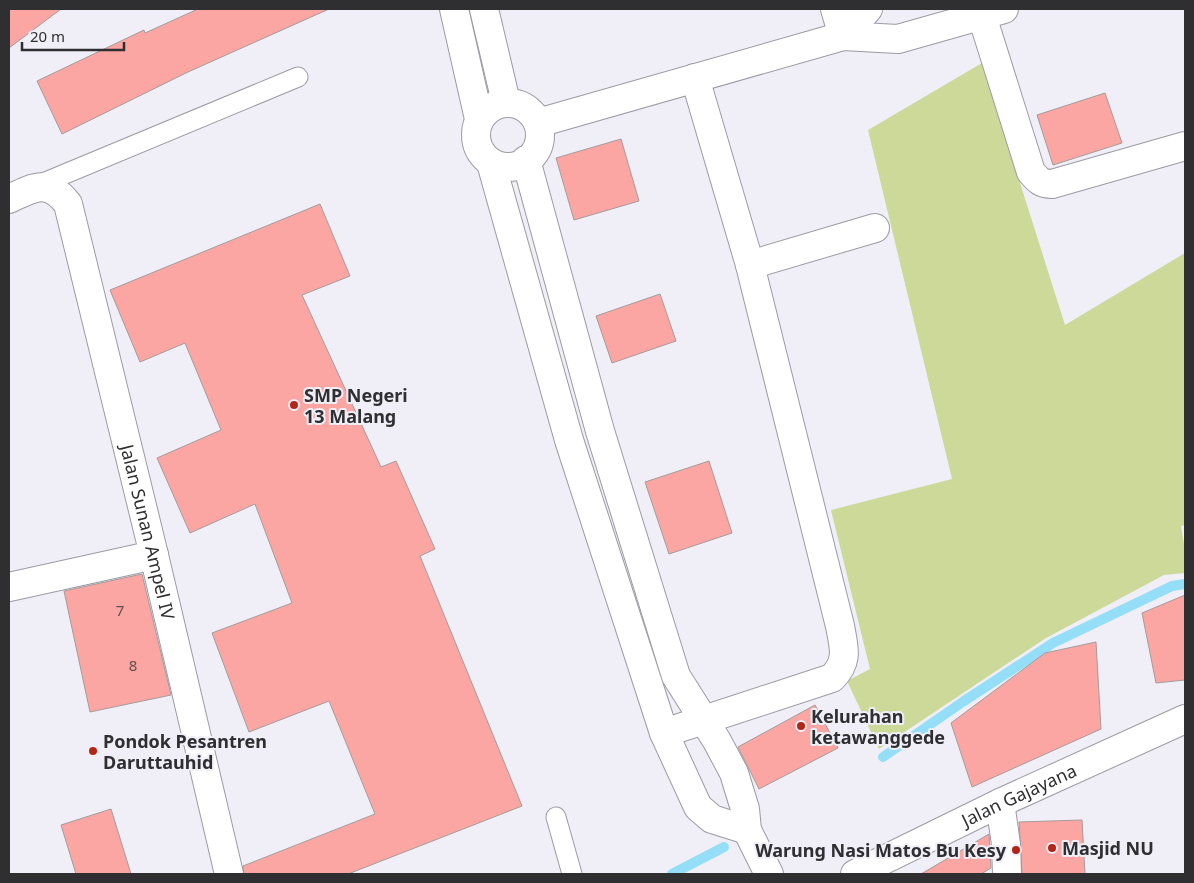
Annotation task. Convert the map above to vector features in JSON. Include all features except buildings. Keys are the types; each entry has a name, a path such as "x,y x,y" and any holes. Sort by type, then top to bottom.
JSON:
{"street":[{"path":"454,9 479,119"},
{"path":"484,9 506,102"},
{"path":"835,9 843,36"},
{"path":"843,36 868,9"},
{"path":"538,124 843,36 898,39 994,12 1031,172 1038,180 1044,184 1052,184 1185,146"},
{"path":"664,732 832,678 841,668 845,654 840,626 750,265 695,78"},
{"path":"506,102 512,102 524,107 535,117 540,133 538,144 531,157 519,165 505,167 491,163 479,151 475,135 479,119 487,109 506,102"},
{"path":"526,160 600,431 676,676 717,741 734,773 745,809 747,830 769,874"},
{"path":"491,163 569,440 664,732 698,808 712,819 747,830"},
{"path":"9,199 48,190"},
{"name":"Jalan Sunan Ampel IV","path":"48,190 68,204 229,874"},
{"path":"750,265 875,228"},
{"path":"569,440 600,431"},
{"path":"9,587 154,556"},
{"name":"Jalan Gajayana","path":"855,874 1000,802 1185,719"},
{"path":"1000,802 1006,844 1007,874"}],"lane":[{"path":"48,190 298,77"},
{"path":"556,817 572,874"}],"green space":[{"path":"982,63 1065,325 1185,253 1185,525 1181,526 1185,551 1185,573 1164,575 1046,638 879,749 847,681 870,669 831,510 952,479 868,130"}],"waterway":[{"path":"883,757 1053,643 1172,586 1185,584"},
{"path":"672,874 724,847"}],"place":[{"name":"SMP Negeri 13 Malang","path":"294,405"},
{"name":"Kelurahan ketawanggede","path":"801,726"},
{"name":"Pondok Pesantren Daruttauhid","path":"93,751"},
{"name":"Masjid NU","path":"1052,848"},
{"name":"Warung Nasi Matos Bu Kesy","path":"1016,850"}]}
